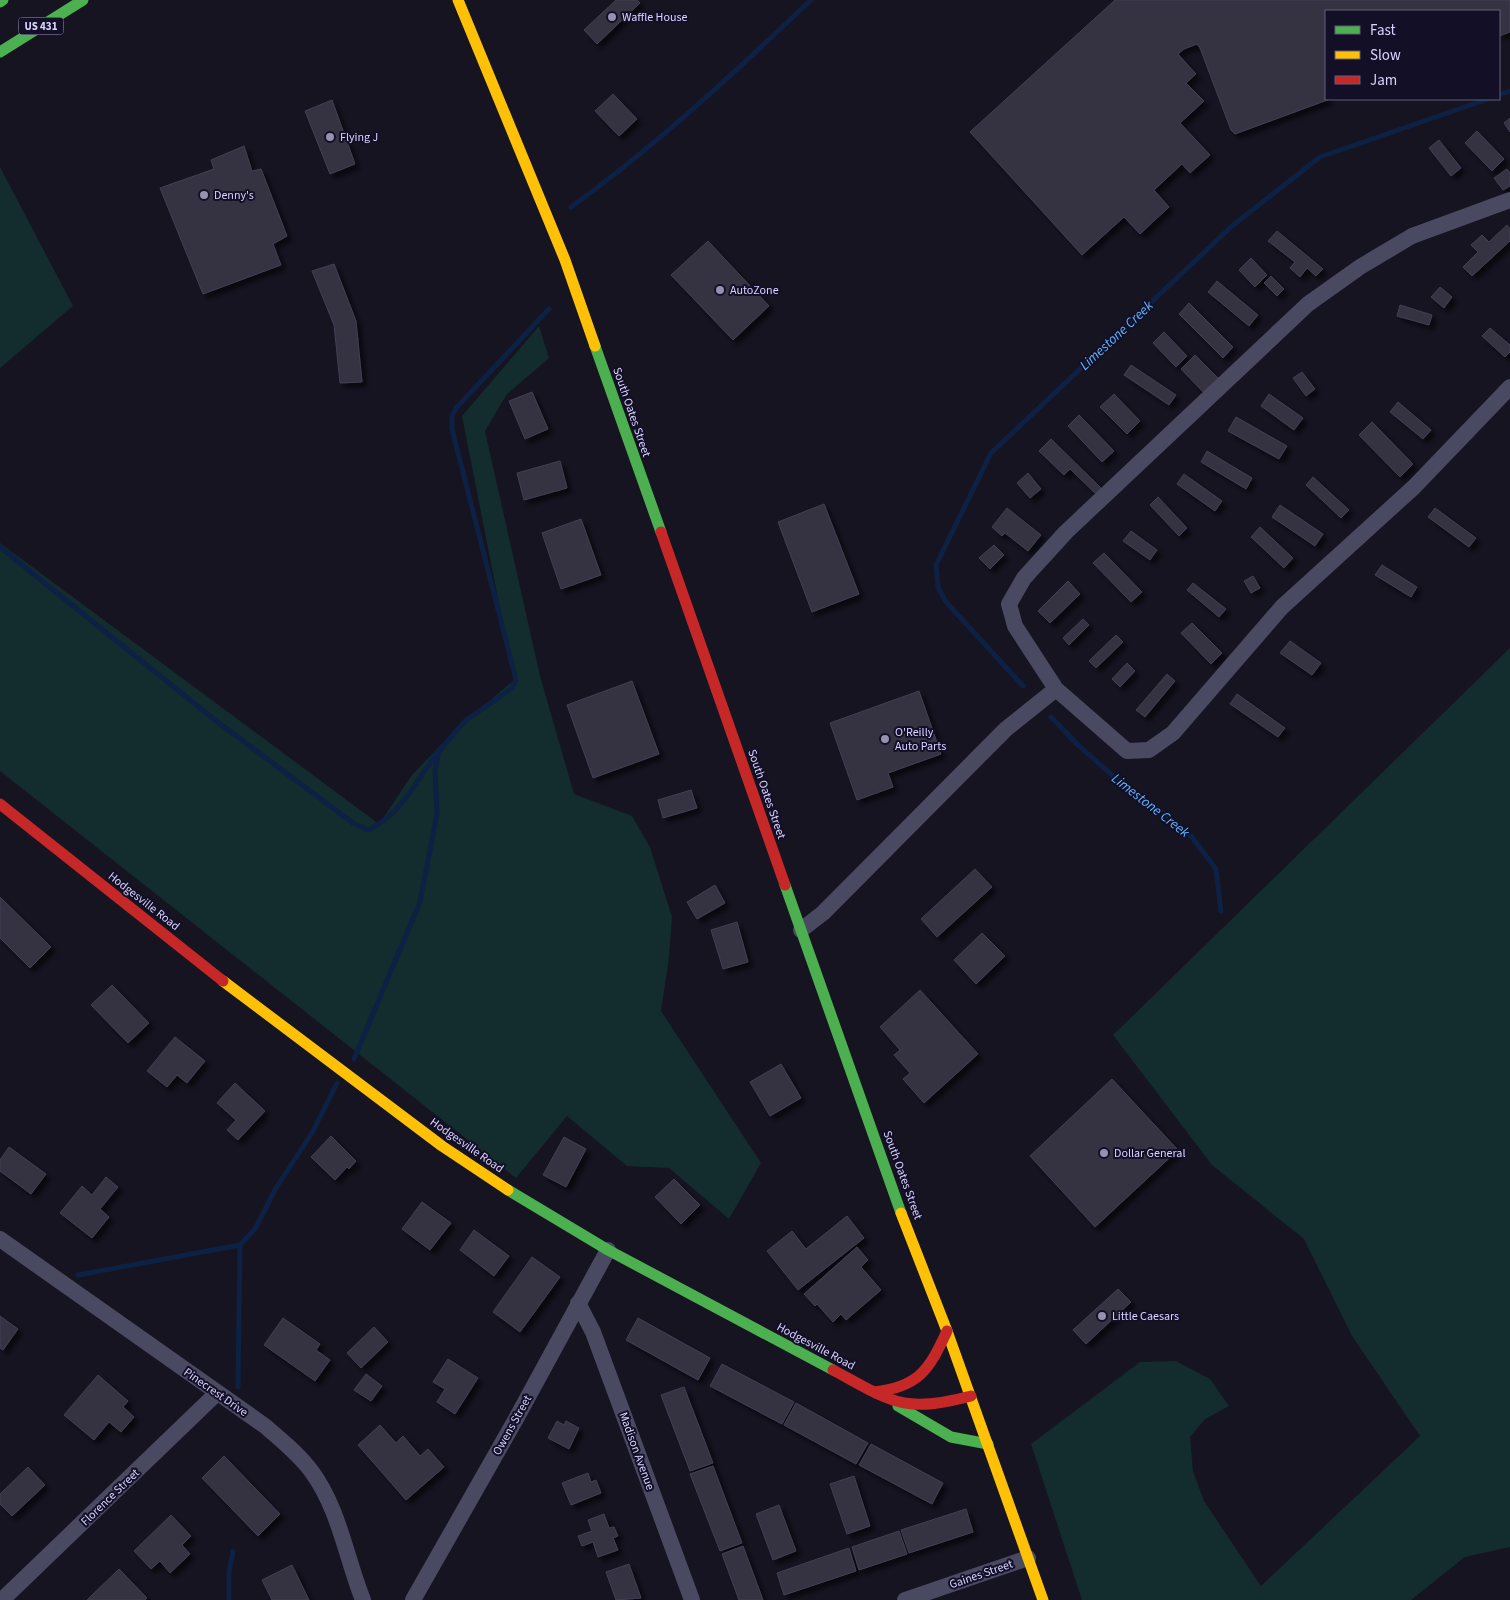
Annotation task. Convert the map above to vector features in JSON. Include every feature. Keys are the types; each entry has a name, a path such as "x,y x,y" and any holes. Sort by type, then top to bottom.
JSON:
{"main road":[{"name":"US 431","path":"0,52 83,0"},
{"name":"South Oates Street","path":"458,0 565,260 901,1213 947,1332 1043,1600"},
{"name":"Hodgesville Road","path":"0,804 249,1000 434,1140 495,1182 608,1250 891,1401 913,1407 932,1407 970,1396"},
{"path":"874,1392 894,1391 910,1385 923,1374 934,1358 947,1332"},
{"path":"891,1401 952,1437 988,1444"}],"street":[{"path":"1510,200 1412,236 1360,267 1308,304 1066,532 1024,578 1010,604 1015,626 1056,689 1128,751 1149,750 1173,733 1282,607 1414,487 1510,387"},
{"path":"801,930 823,913 1006,730 1056,689"},
{"name":"Pinecrest Drive","path":"0,1239 271,1431 298,1456 312,1472 334,1514 363,1600"},
{"name":"Owens Street","path":"413,1600 608,1250"},
{"name":"Madison Avenue","path":"578,1303 593,1332 692,1600"},
{"name":"Florence Street","path":"2,1600 218,1393"},
{"name":"Gaines Street","path":"905,1600 1028,1558"}],"green space":[{"path":"0,167 73,306 0,368"},
{"path":"539,326 549,358 507,394 485,431 540,676 574,794 632,816 650,847 672,917 669,958 661,1011 761,1163 729,1219 669,1168 627,1166 567,1116 516,1178 0,771 0,543 379,824 412,775 456,729 514,680 462,416"},
{"path":"1510,648 1510,1547 1465,1557 1411,1600 1082,1600 1031,1444 1140,1362 1176,1361 1210,1379 1229,1406 1205,1419 1190,1437 1193,1471 1204,1501 1261,1586 1420,1436 1352,1336 1304,1239 1212,1165 1113,1035"}],"building":[{"name":"Waffle House","path":"616,0 637,0 640,3 597,44 584,30"},
{"path":"1115,0 1510,0 1510,32 1500,36 1500,10 1325,10 1325,100 1327,100 1235,134 1231,130 1200,48 1197,44 1184,49 1178,54 1196,74 1186,83 1204,101 1180,123 1210,155 1190,173 1182,164 1154,190 1169,207 1140,234 1124,217 1082,255 970,132"},
{"path":"613,94 637,119 619,136 595,111"},
{"name":"Flying J","path":"332,100 355,164 330,174 305,111"},
{"path":"1510,118 1510,132 1504,123"},
{"path":"1477,131 1504,159 1492,171 1465,143"},
{"path":"1439,140 1461,168 1451,176 1429,148"},
{"path":"244,146 252,171 261,169 287,236 273,244 281,265 203,294 160,188 214,169 211,160"},
{"path":"1507,169 1510,173 1510,186 1503,190 1494,178"},
{"path":"1507,225 1510,229 1510,241 1472,276 1463,267 1478,252 1471,245 1482,235 1489,242"},
{"path":"1277,231 1323,269 1316,276 1307,268 1300,277 1290,268 1295,262 1268,241"},
{"name":"AutoZone","path":"708,241 769,306 733,340 671,275"},
{"path":"1251,258 1267,275 1255,287 1239,270"},
{"path":"334,264 356,321 362,382 340,383 334,325 312,271"},
{"path":"1271,276 1284,289 1277,296 1264,283"},
{"path":"1217,281 1258,315 1249,326 1208,292"},
{"path":"1440,287 1452,297 1444,308 1431,297"},
{"path":"1189,303 1233,347 1223,358 1179,314"},
{"path":"1400,305 1432,315 1429,325 1397,316"},
{"path":"1490,328 1510,345 1510,352 1505,357 1482,336"},
{"path":"1164,332 1187,356 1176,367 1153,343"},
{"path":"1195,355 1220,380 1205,394 1181,369"},
{"path":"1131,365 1176,395 1169,405 1124,375"},
{"path":"1302,372 1315,389 1306,396 1293,378"},
{"path":"532,392 548,429 525,439 509,401"},
{"path":"1114,394 1140,421 1127,434 1100,407"},
{"path":"1269,394 1303,418 1294,430 1261,406"},
{"path":"1398,402 1431,430 1423,439 1390,412"},
{"path":"1079,415 1114,451 1102,462 1068,426"},
{"path":"1236,417 1287,446 1279,459 1228,431"},
{"path":"1372,422 1413,464 1400,477 1359,435"},
{"path":"1051,439 1101,488 1096,494 1070,469 1064,475 1039,451"},
{"path":"1207,451 1252,478 1246,489 1201,462"},
{"path":"560,461 567,488 524,500 517,473"},
{"path":"1028,473 1041,489 1030,498 1017,483"},
{"path":"1184,474 1222,501 1215,511 1177,484"},
{"path":"1313,477 1349,510 1341,518 1306,485"},
{"path":"1158,497 1187,528 1179,536 1150,505"},
{"path":"824,504 859,594 812,612 778,522"},
{"path":"1280,505 1323,534 1315,546 1272,517"},
{"path":"1007,508 1041,535 1028,551 1005,533 1002,536 992,527"},
{"path":"1435,508 1476,538 1469,547 1428,517"},
{"path":"581,519 601,575 561,589 542,533"},
{"path":"1260,527 1293,558 1284,568 1251,537"},
{"path":"1131,531 1157,550 1150,560 1123,541"},
{"path":"994,545 1004,555 990,569 979,558"},
{"path":"1104,553 1142,592 1131,602 1093,563"},
{"path":"1382,565 1417,587 1411,597 1375,575"},
{"path":"1253,576 1260,588 1251,593 1244,581"},
{"path":"1068,581 1080,594 1050,623 1038,611"},
{"path":"1193,583 1226,609 1219,617 1187,590"},
{"path":"1083,619 1089,625 1069,645 1063,638"},
{"path":"1192,623 1222,653 1211,664 1181,633"},
{"path":"1116,635 1123,642 1096,668 1089,661"},
{"path":"1290,641 1321,663 1312,675 1280,653"},
{"path":"1127,663 1135,671 1120,687 1112,679"},
{"path":"1167,674 1175,681 1145,717 1136,710"},
{"path":"632,681 659,754 593,778 567,705"},
{"name":"O'Reilly Auto Parts","path":"919,691 941,754 888,773 893,787 857,800 830,723"},
{"path":"1237,694 1285,728 1278,737 1230,704"},
{"path":"691,790 697,808 663,818 658,800"},
{"path":"975,869 992,887 937,937 921,919"},
{"path":"715,885 725,903 697,919 687,902"},
{"path":"0,897 51,947 30,968 0,938"},
{"path":"737,922 748,962 723,969 711,930"},
{"path":"982,933 1005,956 976,984 954,960"},
{"path":"112,985 149,1023 128,1043 91,1005"},
{"path":"920,990 978,1054 924,1103 903,1079 910,1073 894,1055 900,1050 880,1027"},
{"path":"175,1037 205,1061 187,1083 177,1075 167,1087 147,1071"},
{"path":"781,1064 801,1098 770,1116 750,1082"},
{"name":"Dollar General","path":"1112,1079 1178,1150 1095,1227 1030,1156"},
{"path":"235,1083 265,1111 238,1140 227,1130 236,1120 217,1103"},
{"path":"331,1136 356,1161 349,1169 347,1167 335,1180 311,1157"},
{"path":"564,1137 586,1149 566,1187 543,1175"},
{"path":"9,1147 46,1174 31,1194 0,1171 0,1160"},
{"path":"106,1177 118,1187 100,1209 109,1217 92,1238 60,1213 82,1186 92,1195"},
{"path":"674,1179 700,1205 681,1224 655,1197"},
{"path":"422,1202 451,1223 430,1250 402,1229"},
{"path":"847,1216 864,1238 798,1290 767,1251 792,1231 806,1249"},
{"path":"474,1230 509,1256 494,1276 460,1250"},
{"path":"857,1247 868,1260 861,1267 881,1290 846,1320 841,1314 833,1322 817,1304 815,1306 804,1294"},
{"path":"532,1257 560,1277 520,1332 493,1312"},
{"name":"Little Caesars","path":"1118,1289 1131,1302 1086,1344 1073,1330"},
{"path":"0,1316 18,1329 3,1350 0,1348"},
{"path":"283,1318 320,1344 316,1350 330,1360 315,1381 264,1345"},
{"path":"638,1318 710,1358 698,1380 626,1340"},
{"path":"374,1327 388,1342 361,1368 347,1353"},
{"path":"448,1359 478,1378 455,1414 437,1402 445,1389 433,1382"},
{"path":"722,1364 794,1402 782,1424 710,1386"},
{"path":"366,1374 382,1386 371,1401 354,1390"},
{"path":"98,1375 128,1401 123,1407 134,1417 121,1432 109,1422 94,1440 64,1415"},
{"path":"684,1387 713,1463 690,1471 661,1395"},
{"path":"796,1403 868,1443 856,1464 784,1425"},
{"path":"557,1421 564,1425 566,1421 579,1428 569,1449 548,1438"},
{"path":"380,1425 396,1443 403,1436 420,1456 428,1449 444,1467 406,1500 358,1445"},
{"path":"871,1444 943,1483 932,1504 859,1465"},
{"path":"224,1456 280,1514 258,1536 202,1478"},
{"path":"713,1466 742,1543 720,1551 690,1474"},
{"path":"28,1467 45,1485 12,1516 0,1504 0,1494"},
{"path":"588,1473 591,1482 596,1480 601,1493 571,1505 562,1483"},
{"path":"854,1476 870,1526 847,1534 830,1484"},
{"path":"779,1505 796,1551 773,1560 756,1514"},
{"path":"966,1509 973,1532 909,1553 901,1530"},
{"path":"604,1514 609,1528 614,1527 618,1536 613,1538 618,1550 598,1557 593,1542 582,1546 578,1536 592,1531 588,1520"},
{"path":"171,1515 191,1536 182,1545 190,1554 170,1573 160,1561 151,1569 134,1551"},
{"path":"899,1531 907,1554 859,1570 852,1547"},
{"path":"743,1546 763,1600 739,1600 722,1554"},
{"path":"849,1548 856,1571 784,1595 777,1573"},
{"path":"629,1564 641,1598 616,1600 606,1572"},
{"path":"292,1565 309,1600 272,1600 262,1580"},
{"path":"119,1569 147,1598 145,1600 87,1600"}],"waterway":[{"path":"571,207 664,134 811,0"},
{"name":"Limestone Creek","path":"1500,95 1510,91"},
{"name":"Limestone Creek","path":"1023,686 946,602 938,587 936,565 991,453 1232,226 1320,157 1485,100"},
{"path":"354,1059 420,902 437,814 435,771 439,751 466,720 511,689 516,680 452,429 452,416 456,408 549,309"},
{"path":"0,547 215,720 353,823 368,830 389,816 407,796 437,753"},
{"name":"Limestone Creek","path":"1051,717 1079,746 1113,776 1150,802 1191,836 1216,869 1221,911"},
{"path":"78,1275 240,1245 255,1229 276,1188 312,1133 337,1083"},
{"path":"238,1387 240,1245"},
{"path":"229,1600 229,1572 233,1551"}],"traffic: fast":[{"path":"0,52 83,0"},
{"path":"595,346 661,532"},
{"path":"785,885 901,1213"},
{"path":"508,1190 608,1250 833,1370"},
{"path":"898,1406 951,1437 988,1444"}],"traffic: slow":[{"path":"458,0 565,260 595,346"},
{"path":"223,981 442,1146 508,1190"},
{"path":"901,1213 947,1331 1043,1600"}],"traffic: jam":[{"path":"661,532 785,885"},
{"path":"0,804 223,981"},
{"path":"874,1392 902,1386 921,1374 928,1366 947,1331"},
{"path":"833,1370 870,1390 899,1402 929,1404 971,1396"}],"place":[{"name":"Waffle House","path":"612,17"},
{"name":"Flying J","path":"330,137"},
{"name":"Denny's","path":"204,195"},
{"name":"AutoZone","path":"720,290"},
{"name":"O'Reilly Auto Parts","path":"885,739"},
{"name":"Dollar General","path":"1104,1153"},
{"name":"Little Caesars","path":"1102,1316"}]}
